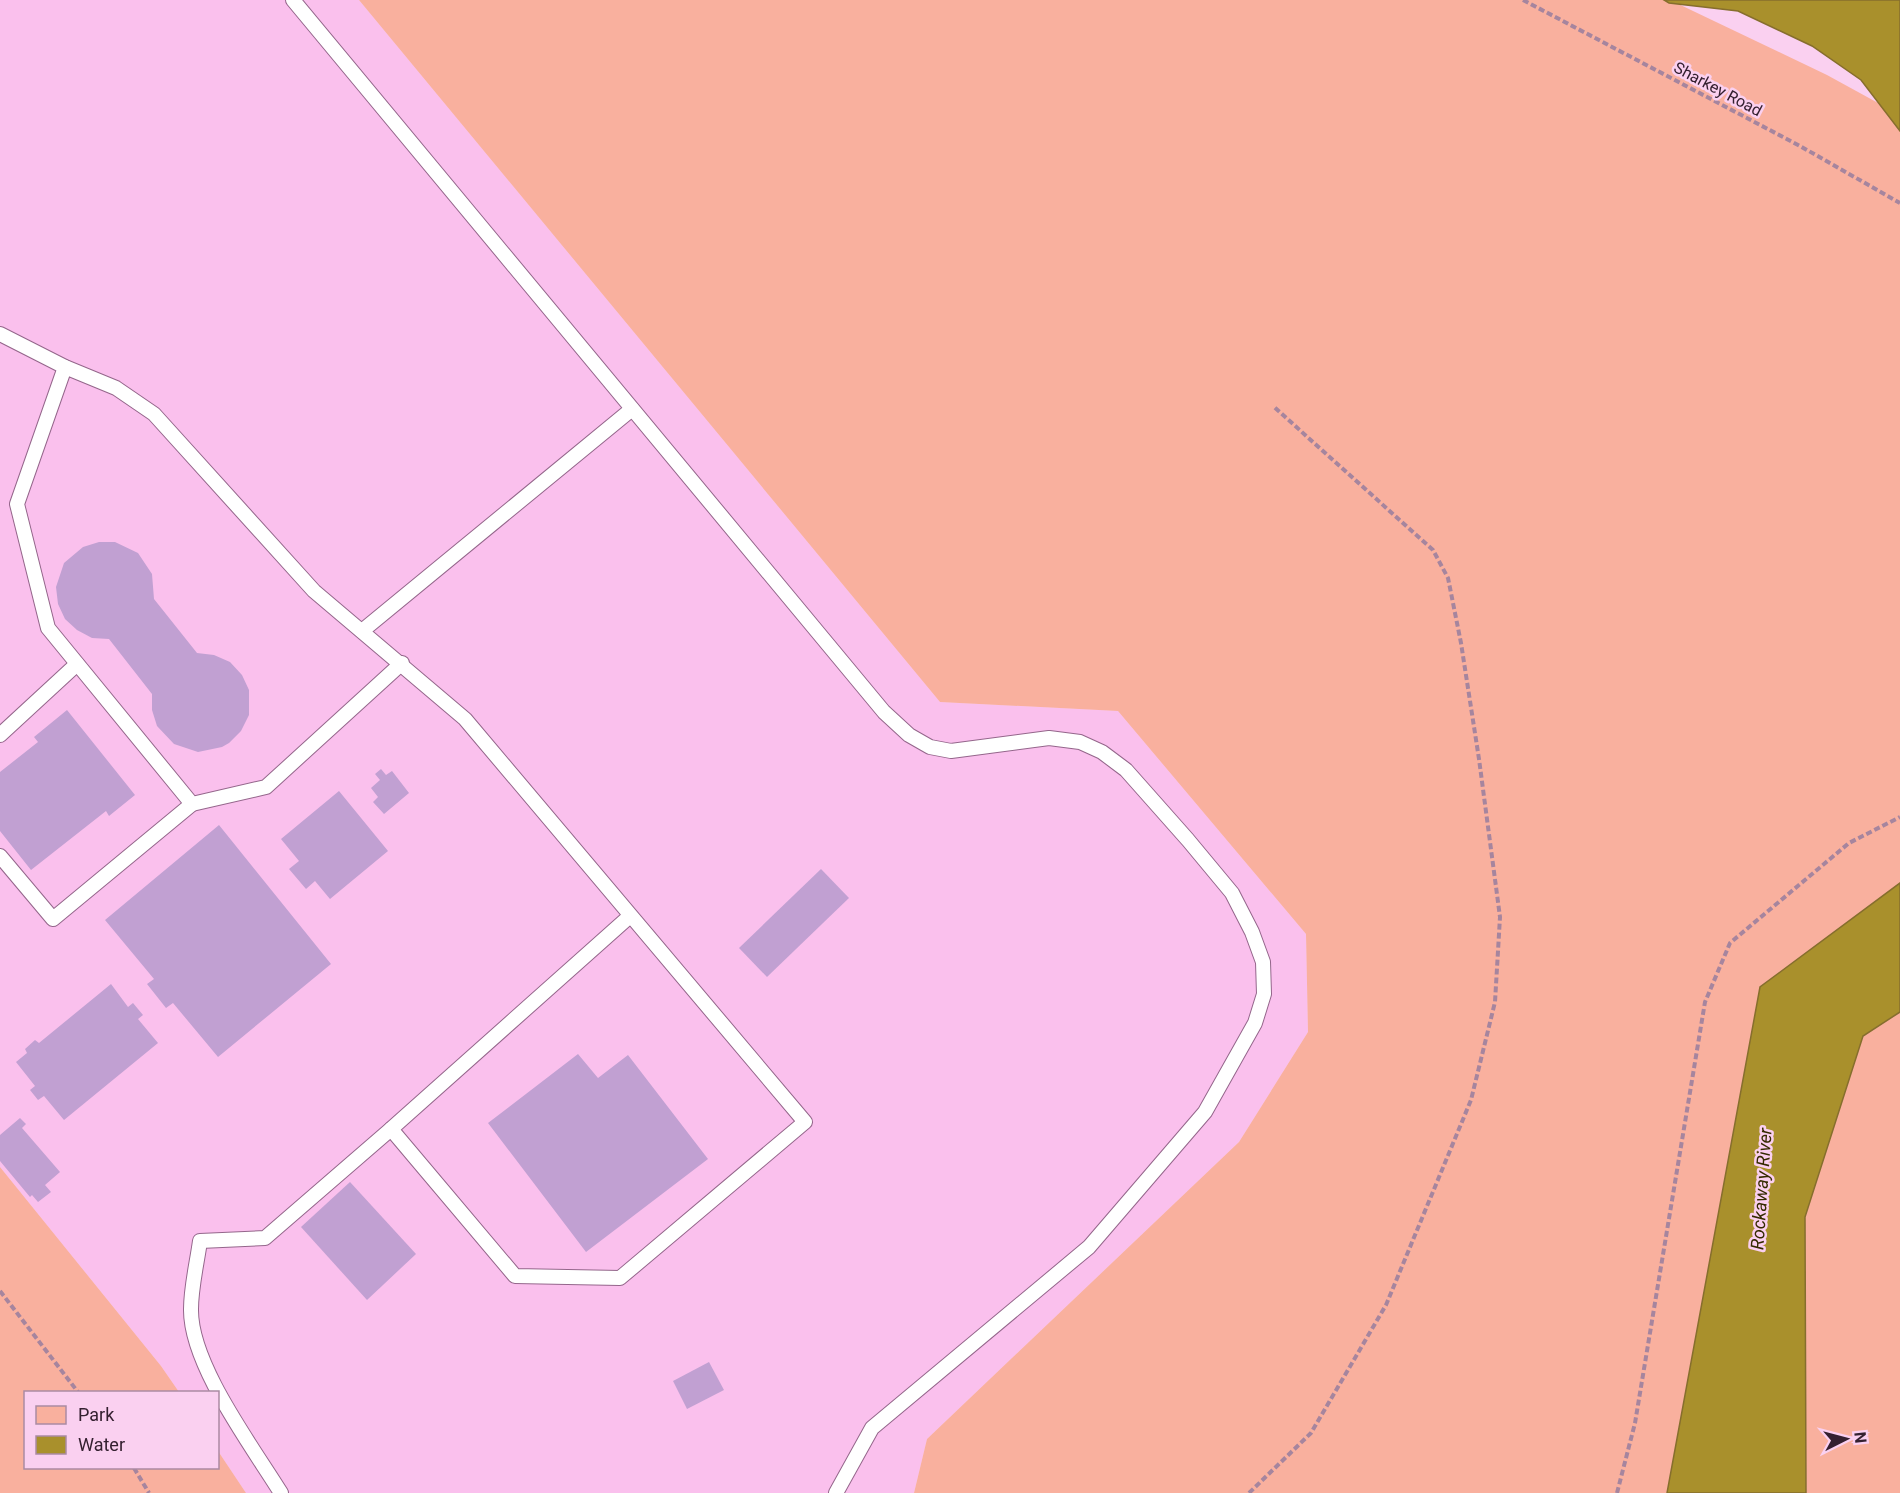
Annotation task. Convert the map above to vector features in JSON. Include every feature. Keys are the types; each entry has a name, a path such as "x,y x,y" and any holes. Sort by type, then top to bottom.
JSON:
{"lane":[{"path":"293,0 884,712 909,735 930,747 951,751 1049,738 1080,742 1102,752 1126,770 1232,893 1252,932 1263,962 1264,994 1255,1023 1205,1112 1089,1247 872,1428 836,1493"},
{"path":"0,334 65,367 116,388 154,414 314,591 402,663 465,719 804,1122 621,1278 515,1276 391,1129"},
{"path":"65,367 17,504 48,628 192,804"},
{"path":"362,631 632,409"},
{"path":"0,856 54,918 192,804 266,787 402,663"},
{"path":"0,735 77,664"},
{"path":"218,1391 198,1348 190,1310 200,1240 265,1238 630,916"},
{"path":"219,1392 281,1493"}],"path":[{"name":"Sharkey Road","path":"1523,0 1800,146 1900,203"},
{"path":"1249,1493 1311,1433 1386,1305 1471,1100 1495,1002 1500,917 1479,759 1461,643 1448,578 1433,550 1273,406"},
{"path":"1617,1493 1635,1423 1705,1002 1709,992 1730,944 1850,843 1900,817"},
{"path":"0,1291 77,1391"},
{"path":"135,1469 149,1493"}],"shaded area":[{"path":"0,0 359,0 940,702 1118,711 1306,934 1308,1032 1239,1142 927,1439 914,1493 246,1493 219,1452 219,1391 178,1391 161,1366 0,1167"}],"green space":[{"path":"359,0 1670,0 1827,75 1900,115 1900,883 1760,987 1667,1493 914,1493 927,1439 1239,1142 1308,1032 1306,934 1118,711 940,702"},
{"path":"1900,1012 1900,1493 1806,1493 1805,1217 1863,1036"},
{"path":"0,1167 161,1366 178,1391 24,1391 24,1469 219,1469 219,1452 246,1493 0,1493"}],"water":[{"path":"1664,0 1900,0 1900,131 1861,80 1812,46 1738,11 1669,3"},
{"name":"Rockaway River","path":"1900,883 1900,1012 1863,1036 1805,1217 1806,1493 1667,1493 1760,987"}],"building":[{"path":"99,542 115,542 138,553 152,574 154,599 197,653 214,655 230,662 242,675 249,690 249,715 241,731 229,743 222,747 198,752 174,744 157,726 152,710 152,694 109,639 92,638 77,630 65,619 58,604 56,587 64,563 83,547"},
{"path":"67,710 135,795 109,816 106,811 31,870 0,831 0,772 38,742 34,737"},
{"path":"381,769 386,775 392,771 409,793 384,814 373,802 378,797 371,788 380,780 375,774"},
{"path":"339,791 388,851 330,899 315,881 306,889 289,869 299,861 281,839"},
{"path":"219,825 331,964 218,1057 173,1003 166,1008 147,984 154,979 105,920"},
{"path":"821,869 849,898 767,977 739,948"},
{"path":"111,984 128,1007 133,1003 143,1015 138,1019 158,1043 64,1120 44,1096 38,1100 30,1090 35,1086 16,1062 27,1053 25,1049 35,1040 39,1043"},
{"path":"578,1054 598,1078 628,1055 708,1159 586,1252 488,1123"},
{"path":"20,1118 26,1124 22,1128 60,1172 45,1185 51,1192 38,1202 32,1195 30,1197 0,1161 0,1135"},
{"path":"350,1182 416,1254 367,1300 301,1227"},
{"path":"709,1362 724,1390 687,1409 673,1381"}]}
